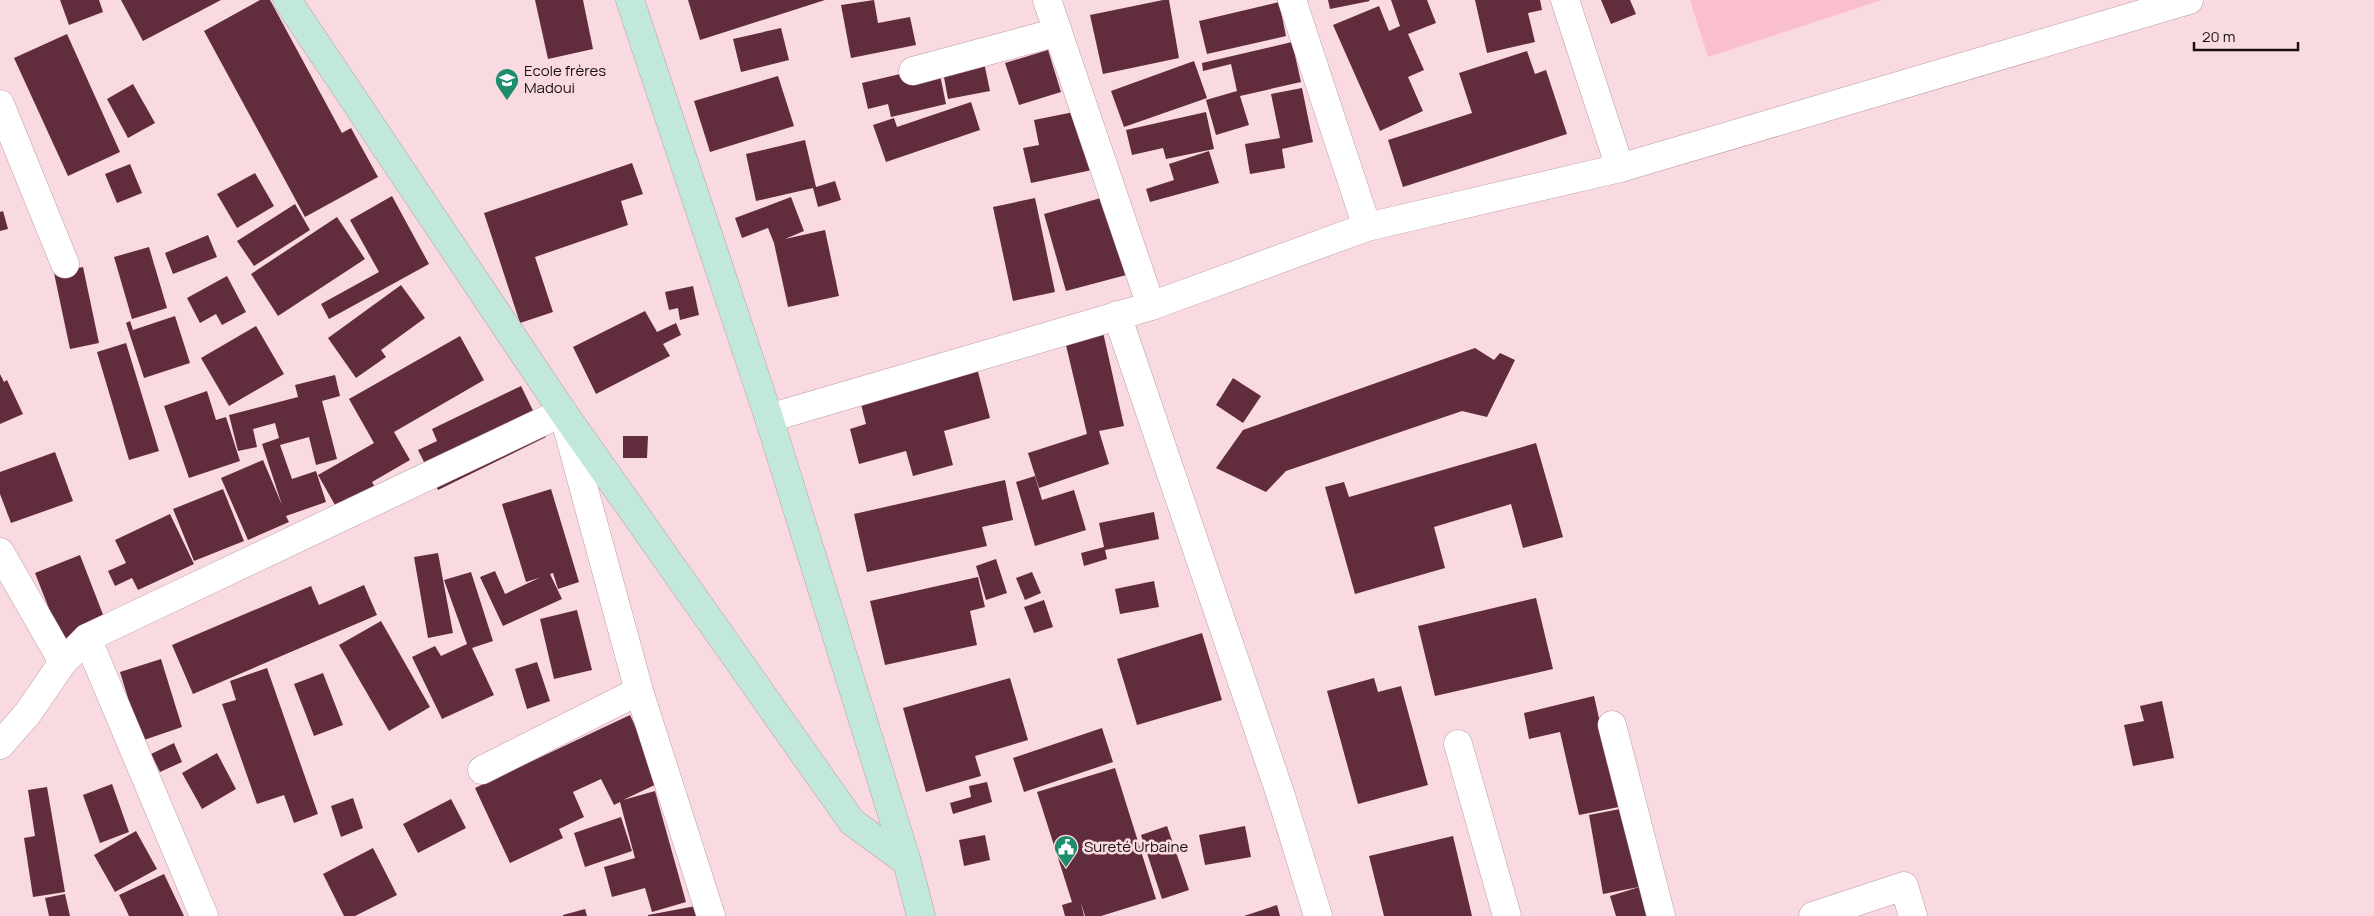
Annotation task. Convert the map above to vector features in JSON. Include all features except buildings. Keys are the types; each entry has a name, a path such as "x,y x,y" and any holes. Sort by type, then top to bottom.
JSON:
{"main road":[{"path":"287,0 562,412 852,822 907,862"},
{"path":"630,0 769,418 907,862 921,916"}],"street":[{"path":"1047,0 1151,306"},
{"path":"1292,0 1367,228"},
{"path":"1565,0 1620,168"},
{"path":"769,418 1151,306 1367,228 1620,168 2189,0"},
{"path":"913,71 1058,32"},
{"path":"0,104 65,264"},
{"path":"1117,315 1281,796 1318,916"},
{"path":"0,745 28,714 64,662 88,638 562,412 639,691 711,916"},
{"path":"4,568 64,662"},
{"path":"88,638 204,916"},
{"path":"482,770 639,691"},
{"path":"1612,725 1661,916"},
{"path":"1458,744 1507,916"},
{"path":"1813,916 1904,886 1913,916"}],"shaded area":[{"path":"1690,0 1882,0 1708,57"}],"place":[{"name":"Ecole frères Madoui","path":"507,101"},
{"name":"Sureté Urbaine","path":"1066,868"}]}
